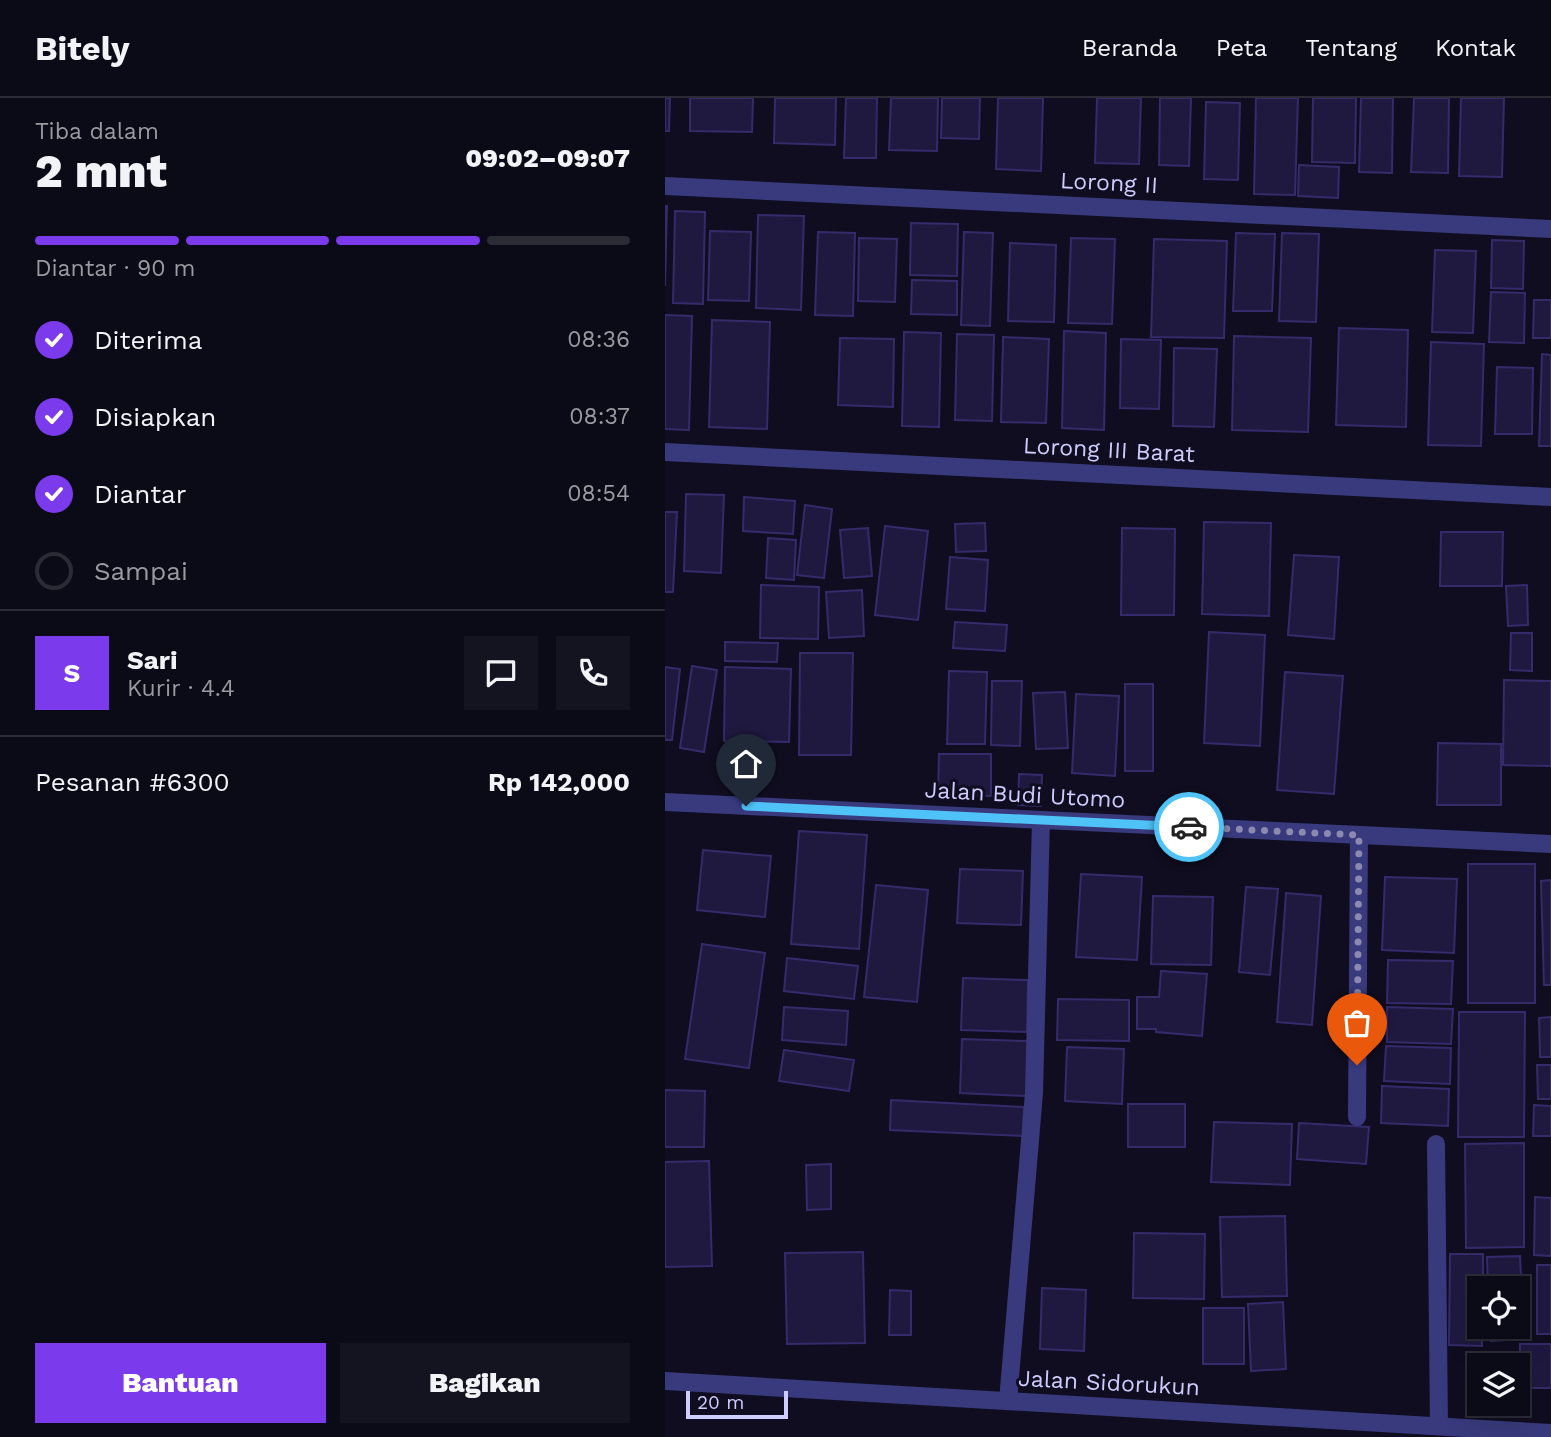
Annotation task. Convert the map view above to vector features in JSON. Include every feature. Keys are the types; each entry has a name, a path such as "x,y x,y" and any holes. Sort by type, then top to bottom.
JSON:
{"street":[{"name":"Lorong II","path":"665,186 1551,229"},
{"name":"Lorong III Barat","path":"665,452 1551,497"},
{"name":"Jalan Budi Utomo","path":"665,802 1551,844"},
{"path":"1008,1402 1034,1093 1041,821"},
{"path":"1357,1117 1359,835"},
{"path":"1436,1144 1439,1426"},
{"name":"Jalan Sidorukun","path":"665,1381 1551,1433"}],"building":[{"path":"665,98 670,98 669,131 665,131"},
{"path":"690,98 753,98 752,132 690,131"},
{"path":"775,98 836,98 835,145 774,143"},
{"path":"846,98 877,98 876,158 844,158"},
{"path":"891,98 938,98 937,151 889,150"},
{"path":"942,98 980,98 979,139 941,138"},
{"path":"998,98 1043,98 1041,171 996,169"},
{"path":"1097,98 1141,98 1139,164 1095,163"},
{"path":"1160,98 1191,98 1189,166 1159,165"},
{"path":"1256,98 1298,98 1295,195 1254,194"},
{"path":"1313,98 1356,98 1355,163 1312,162"},
{"path":"1361,98 1393,98 1392,173 1359,172"},
{"path":"1414,98 1449,98 1448,173 1411,172"},
{"path":"1461,98 1504,98 1502,177 1459,176"},
{"path":"1206,102 1240,103 1238,180 1204,179"},
{"path":"1299,165 1339,167 1338,198 1298,196"},
{"path":"665,206 667,206 665,286"},
{"path":"675,211 705,212 703,304 673,303"},
{"path":"758,215 804,216 801,310 756,308"},
{"path":"911,223 958,224 957,276 910,275"},
{"path":"710,231 751,232 749,301 708,300"},
{"path":"818,232 855,233 853,316 815,315"},
{"path":"964,232 993,233 990,326 961,325"},
{"path":"1236,233 1275,234 1272,311 1233,311"},
{"path":"1282,233 1319,234 1316,322 1279,321"},
{"path":"859,238 897,239 895,302 858,301"},
{"path":"1071,238 1115,239 1112,324 1068,323"},
{"path":"1154,239 1227,241 1224,338 1151,337"},
{"path":"1492,240 1524,241 1523,289 1491,288"},
{"path":"1010,243 1056,245 1054,322 1008,321"},
{"path":"1435,250 1476,251 1473,333 1432,332"},
{"path":"912,280 957,281 957,315 911,314"},
{"path":"1491,292 1525,293 1524,343 1489,342"},
{"path":"1534,300 1551,300 1551,338 1533,338"},
{"path":"665,315 692,316 689,430 665,429"},
{"path":"712,320 770,322 767,429 709,427"},
{"path":"1339,328 1408,330 1406,427 1336,425"},
{"path":"1064,331 1106,333 1104,430 1062,428"},
{"path":"904,332 941,333 939,427 902,426"},
{"path":"957,334 994,335 992,421 955,420"},
{"path":"1234,336 1311,338 1308,432 1232,430"},
{"path":"1003,337 1049,339 1046,423 1001,422"},
{"path":"840,338 894,339 893,407 838,405"},
{"path":"1121,339 1161,340 1159,409 1120,408"},
{"path":"1431,342 1484,344 1481,446 1428,445"},
{"path":"1174,348 1217,349 1214,427 1173,426"},
{"path":"1542,354 1551,355 1551,446 1539,446"},
{"path":"1497,367 1533,368 1532,434 1495,434"},
{"path":"686,494 724,495 721,573 684,571"},
{"path":"744,497 795,501 793,534 743,531"},
{"path":"805,505 832,509 824,578 797,575"},
{"path":"665,512 677,512 673,592 665,592"},
{"path":"1204,522 1271,523 1269,616 1202,614"},
{"path":"985,523 986,551 956,552 955,524"},
{"path":"885,526 928,531 918,620 875,615"},
{"path":"868,528 872,576 844,578 840,530"},
{"path":"1122,528 1175,529 1174,615 1121,615"},
{"path":"1441,532 1503,532 1502,586 1440,586"},
{"path":"768,538 796,540 794,580 766,578"},
{"path":"1294,555 1339,557 1334,639 1288,635"},
{"path":"950,557 988,560 985,611 946,609"},
{"path":"761,585 819,587 818,639 760,638"},
{"path":"1527,585 1528,625 1508,626 1506,586"},
{"path":"862,590 864,636 829,638 826,592"},
{"path":"955,622 1007,625 1005,651 953,648"},
{"path":"1209,632 1265,635 1260,746 1204,743"},
{"path":"1511,633 1532,633 1532,671 1510,670"},
{"path":"725,642 778,643 777,662 725,661"},
{"path":"800,653 853,653 851,755 799,755"},
{"path":"692,666 717,670 704,752 680,748"},
{"path":"665,667 680,669 672,740 665,740"},
{"path":"725,667 791,669 789,742 724,741"},
{"path":"949,671 987,672 985,744 947,744"},
{"path":"1285,672 1343,676 1334,794 1277,790"},
{"path":"1504,680 1551,681 1551,766 1503,765"},
{"path":"992,681 1022,681 1020,746 991,745"},
{"path":"1125,684 1153,684 1153,771 1125,771"},
{"path":"1065,692 1068,748 1036,749 1033,693"},
{"path":"1076,694 1119,696 1115,776 1072,773"},
{"path":"1438,743 1501,744 1501,805 1437,805"},
{"path":"939,754 991,754 991,796 938,795"},
{"path":"1019,774 1042,775 1041,806 1018,805"},
{"path":"799,831 867,835 859,949 791,944"},
{"path":"703,850 771,856 765,917 697,910"},
{"path":"1468,864 1535,864 1535,1003 1468,1003"},
{"path":"960,869 1023,871 1021,925 957,923"},
{"path":"1081,874 1142,877 1137,960 1076,957"},
{"path":"1385,877 1457,879 1454,953 1382,950"},
{"path":"1551,880 1551,985 1544,985 1541,881"},
{"path":"876,885 928,890 917,1002 864,997"},
{"path":"1246,887 1278,889 1270,975 1239,972"},
{"path":"1286,893 1321,896 1312,1025 1277,1022"},
{"path":"1153,896 1213,897 1211,965 1151,964"},
{"path":"702,944 765,953 749,1068 685,1059"},
{"path":"787,958 858,966 854,999 784,991"},
{"path":"1388,960 1453,961 1451,1004 1387,1003"},
{"path":"1161,971 1207,974 1202,1036 1137,1029 1137,997 1159,997"},
{"path":"963,978 1028,980 1027,1032 961,1030"},
{"path":"1058,999 1129,1000 1129,1041 1057,1040"},
{"path":"784,1007 848,1011 846,1045 782,1040"},
{"path":"1387,1007 1453,1009 1451,1044 1387,1042"},
{"path":"1459,1012 1525,1012 1524,1137 1458,1137"},
{"path":"1551,1017 1551,1057 1540,1057 1539,1018"},
{"path":"962,1039 1028,1041 1026,1096 960,1093"},
{"path":"1386,1046 1451,1048 1450,1084 1384,1081"},
{"path":"1067,1047 1124,1049 1122,1104 1065,1101"},
{"path":"784,1050 854,1060 849,1091 779,1081"},
{"path":"1537,1065 1551,1065 1551,1099 1538,1099"},
{"path":"1382,1086 1449,1089 1448,1126 1381,1123"},
{"path":"665,1090 705,1091 704,1147 665,1147"},
{"path":"891,1100 1024,1107 1023,1136 890,1130"},
{"path":"1128,1104 1185,1104 1185,1147 1128,1147"},
{"path":"1534,1105 1551,1106 1551,1136 1533,1136"},
{"path":"1214,1122 1292,1124 1290,1185 1211,1182"},
{"path":"1299,1123 1369,1127 1366,1164 1297,1159"},
{"path":"1524,1143 1524,1247 1466,1248 1465,1144"},
{"path":"709,1161 712,1266 665,1267 665,1162"},
{"path":"831,1164 831,1209 807,1210 806,1165"},
{"path":"1535,1197 1551,1198 1551,1256 1534,1255"},
{"path":"1285,1216 1287,1296 1222,1297 1220,1217"},
{"path":"1134,1233 1205,1234 1204,1299 1133,1298"},
{"path":"863,1252 865,1343 787,1344 785,1253"},
{"path":"1450,1254 1483,1254 1483,1276 1467,1276 1467,1339 1482,1339 1482,1346 1449,1345"},
{"path":"1520,1256 1521,1276 1488,1276 1487,1257"},
{"path":"1537,1265 1551,1265 1551,1334 1537,1334"},
{"path":"1042,1288 1086,1290 1084,1351 1040,1349"},
{"path":"890,1290 911,1291 911,1335 889,1335"},
{"path":"1283,1302 1286,1369 1251,1371 1248,1304"},
{"path":"1203,1308 1244,1308 1244,1364 1203,1364"},
{"path":"1491,1339 1524,1339 1491,1341"},
{"path":"1520,1344 1551,1344 1551,1388 1530,1388 1530,1353 1520,1353"}],"way so far":[{"path":"1189,827 1359,835 1357,1065"}],"route":[{"path":"746,806 1189,827"}]}
